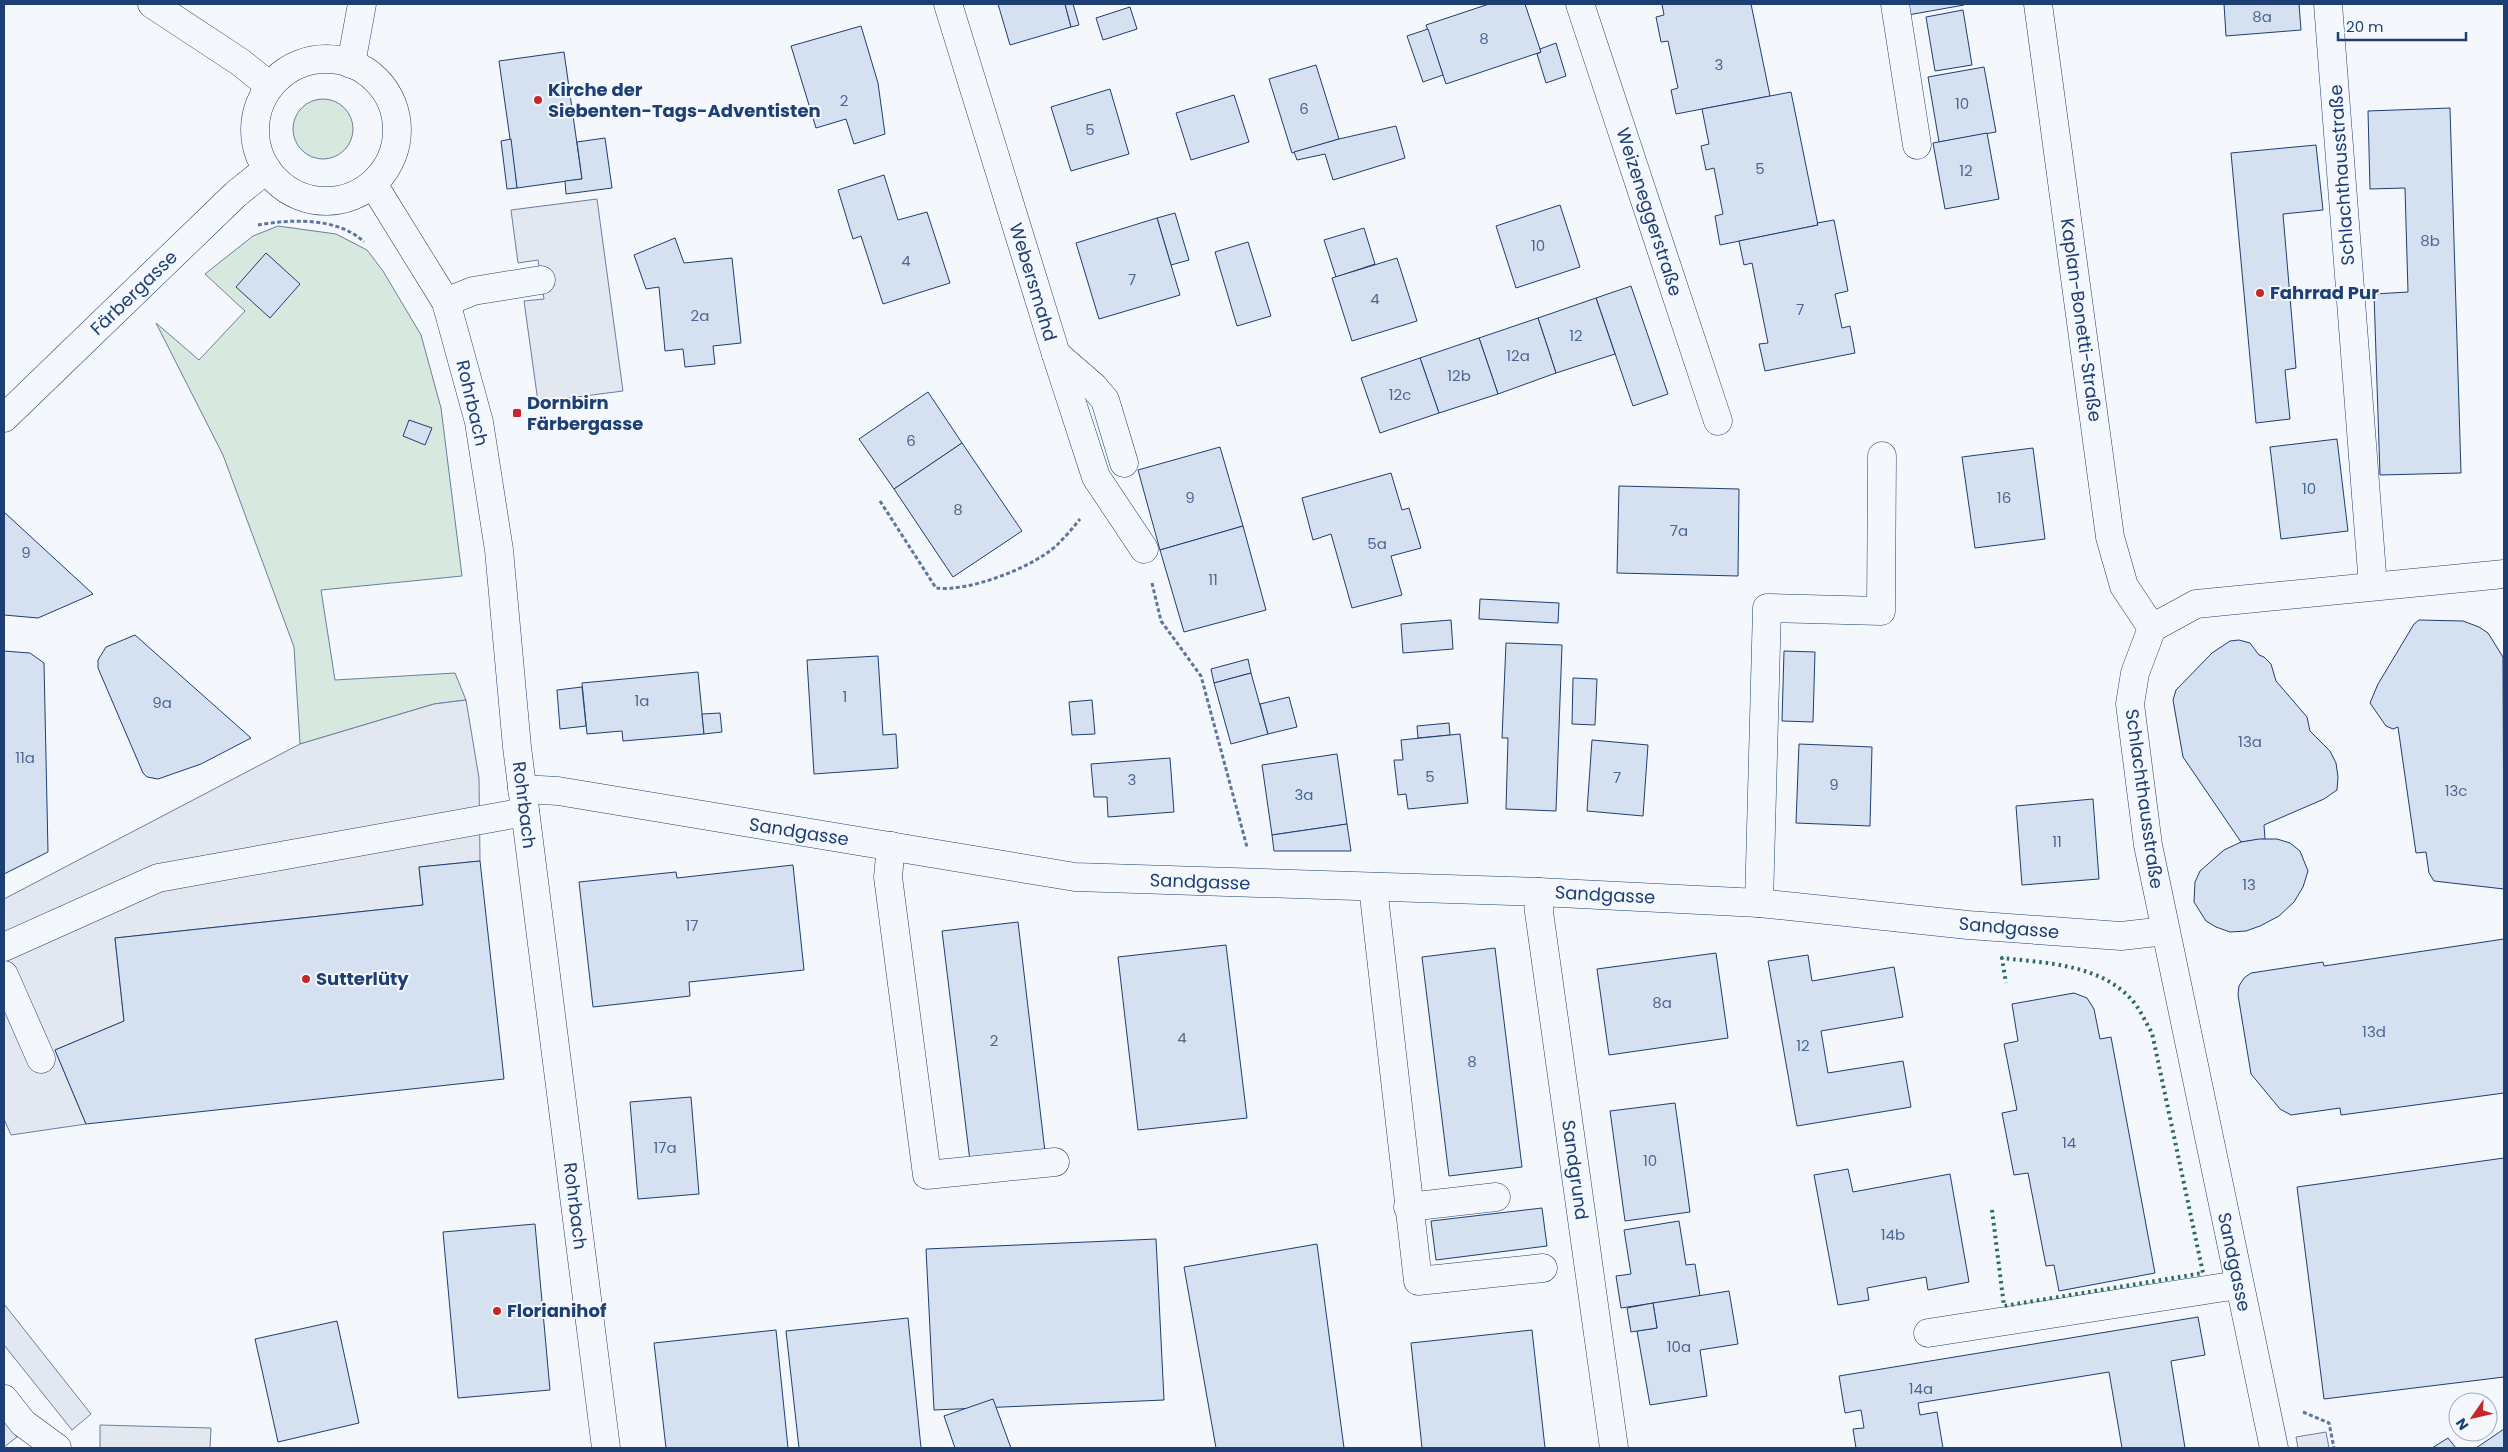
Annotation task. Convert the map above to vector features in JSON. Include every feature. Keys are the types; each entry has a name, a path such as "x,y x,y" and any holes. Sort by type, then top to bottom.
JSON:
{"street":[{"path":"152,4 240,62 270,86"},
{"path":"351,64 362,4"},
{"name":"Webersmahd","path":"948,4 1096,477 1144,548"},
{"name":"Weizeneggerstraße","path":"1580,4 1718,420"},
{"path":"1895,4 1917,145"},
{"name":"Kaplan-Bonetti-Straße","path":"2038,4 2110,537 2124,586 2152,628"},
{"name":"Schlachthausstraße","path":"2328,4 2373,586"},
{"path":"329,59 351,64 372,75 386,93 396,114 397,138 391,160 373,184 361,192 341,200 320,201 299,196 281,185 267,169 257,149 255,127 260,105 270,86 287,70 307,61 329,59"},
{"name":"Färbergasse","path":"4,418 236,194 267,169"},
{"name":"Rohrbach","path":"373,184 446,302 479,422 499,550 524,800 606,1448"},
{"path":"446,302 473,291 541,280"},
{"path":"1056,354 1094,387 1105,400 1124,463"},
{"path":"1759,903 1767,608 1881,610 1882,456"},
{"path":"2152,628 2196,604 2504,574"},
{"name":"Schlachthausstraße","path":"2152,628 2135,673 2130,704 2148,846 2165,931"},
{"name":"Sandgasse","path":"4,947 158,878 524,800 558,791 1075,877 1539,892 1759,903 1968,925 2121,936 2165,931 2238,1285 2274,1448"},
{"path":"891,846 888,876 927,1176 1054,1162"},
{"path":"1373,887 1408,1207 1418,1281 1543,1268"},
{"name":"Sandgrund","path":"1539,892 1542,932 1614,1448"},
{"path":"4,975 41,1059"},
{"path":"1408,1207 1496,1198"},
{"path":"1928,1333 2238,1285"},
{"path":"4,1399 23,1423 57,1448"}],"path":[{"path":"236,194 258,225 295,220 332,225 359,238 371,249"},
{"path":"880,501 936,588 949,590 980,583 1030,563 1056,546 1084,515 1096,477"},
{"path":"1144,548 1161,621 1201,676 1249,854"},
{"path":"2297,1409 2329,1423 2334,1448"}],"shaded area":[{"path":"317,99 329,99 340,104 348,112 353,123 351,141 340,154 329,159 317,159 306,154 298,146 293,135 293,123 298,112 306,104"},
{"path":"597,199 623,391 538,402 524,301 544,299 538,260 518,263 511,210"},
{"path":"278,226 336,234 367,250 383,271 421,335 441,408 462,576 321,590 335,680 455,673 466,700 434,704 300,744 294,647 223,455 156,323 199,360 245,311 205,274 253,236"},
{"name":"Sutterlüty","path":"466,700 479,778 480,861 419,867 423,905 115,938 124,1021 55,1050 86,1124 11,1135 4,1119 4,899 300,744 434,704"},
{"path":"4,1304 91,1414 72,1430 4,1345"},
{"path":"4,1419 17,1437 4,1447"},
{"path":"100,1425 211,1428 210,1448 100,1448"},
{"path":"2326,1432 2329,1448 2298,1448 2296,1437"}],"building":[{"path":"998,4 1065,4 1071,27 1010,45"},
{"path":"1065,4 1073,4 1079,25 1071,27"},
{"path":"1489,4 1525,4 1541,52 1446,84 1426,25"},
{"path":"1662,4 1751,4 1770,96 1676,114 1671,90 1678,88 1668,41 1661,42 1656,17 1664,15"},
{"path":"1906,4 1964,4 1964,5 1908,15"},
{"path":"2224,4 2299,4 2301,30 2226,36"},
{"path":"1130,7 1137,29 1103,40 1096,18"},
{"path":"1963,10 1972,65 1935,71 1926,17"},
{"path":"861,26 878,83 885,134 854,144 846,119 816,128 791,46"},
{"path":"1428,29 1443,75 1423,82 1407,36"},
{"path":"1556,43 1566,76 1546,83 1537,54 1541,52 1540,49"},
{"name":"Kirche der Siebenten-Tags-Adventisten","path":"564,52 582,179 517,188 499,61"},
{"path":"1316,65 1339,139 1292,153 1269,79"},
{"path":"1984,67 1996,132 1939,142 1928,77"},
{"path":"1110,89 1129,154 1071,171 1051,107"},
{"path":"1791,92 1818,225 1720,245 1715,216 1723,214 1714,168 1706,170 1701,146 1709,144 1702,109"},
{"path":"1234,95 1249,142 1191,160 1176,113"},
{"path":"2450,108 2461,473 2380,475 2374,294 2408,292 2405,188 2370,189 2368,111"},
{"path":"1396,126 1405,158 1333,180 1325,154 1297,160 1294,152 1339,139"},
{"path":"1987,133 1999,199 1945,209 1933,143"},
{"path":"605,138 612,188 566,194 565,181 582,179 577,142"},
{"path":"511,139 517,188 507,189 501,141"},
{"path":"2316,145 2323,210 2283,214 2296,368 2285,370 2290,419 2256,423 2231,153"},
{"path":"884,175 898,220 927,212 950,283 883,304 861,236 853,239 838,190"},
{"path":"1560,205 1580,267 1516,288 1496,226"},
{"path":"1175,213 1189,260 1171,265 1157,218"},
{"path":"1157,218 1180,295 1099,319 1076,243"},
{"path":"1834,220 1848,291 1835,294 1842,328 1850,326 1855,353 1765,371 1759,344 1768,343 1752,263 1744,265 1739,241"},
{"path":"1364,228 1375,264 1336,277 1324,240"},
{"path":"675,238 684,263 732,258 741,343 713,346 715,364 685,367 683,349 665,351 659,287 646,289 634,255"},
{"path":"1248,242 1271,316 1237,326 1215,252"},
{"path":"266,253 300,284 270,318 236,287"},
{"path":"1397,258 1417,321 1352,341 1332,278"},
{"path":"1631,286 1668,394 1633,406 1596,298"},
{"path":"1596,298 1615,354 1556,373 1538,318"},
{"path":"1538,318 1556,373 1498,394 1479,338"},
{"path":"1479,338 1498,394 1439,413 1420,358"},
{"path":"1420,358 1439,413 1380,433 1361,378"},
{"path":"928,392 962,443 894,489 859,439"},
{"path":"409,420 432,428 425,445 403,436"},
{"path":"2337,439 2348,531 2281,539 2270,447"},
{"path":"962,443 1022,531 953,577 894,489"},
{"path":"1220,447 1243,526 1160,550 1138,470"},
{"path":"2033,448 2045,539 1975,548 1962,457"},
{"path":"1391,473 1402,510 1409,508 1421,548 1391,556 1402,595 1352,608 1331,534 1313,540 1302,498"},
{"path":"1619,486 1739,489 1738,576 1617,573"},
{"path":"4,512 93,594 38,618 4,615"},
{"path":"1243,526 1266,610 1184,632 1160,550"},
{"path":"1480,599 1559,603 1558,623 1479,619"},
{"path":"1451,620 1453,649 1403,653 1401,624"},
{"path":"2419,620 2463,621 2479,627 2488,633 2503,657 2504,889 2434,881 2429,873 2426,852 2416,853 2398,727 2393,729 2386,726 2370,703 2378,684 2414,624"},
{"path":"135,635 251,738 201,764 158,779 147,777 143,773 98,668 98,660 106,647"},
{"path":"2239,640 2250,643 2259,655 2271,664 2276,681 2307,717 2310,731 2330,751 2336,763 2338,777 2337,790 2324,799 2264,825 2265,839 2241,842 2183,757 2173,700 2176,690 2212,653 2230,641"},
{"path":"1506,643 1562,645 1556,811 1506,809 1508,738 1502,738"},
{"path":"4,651 30,653 44,663 48,852 4,874"},
{"path":"1784,651 1815,652 1813,722 1782,721"},
{"path":"878,656 883,735 896,734 898,768 814,774 807,660"},
{"path":"1248,659 1251,673 1214,683 1211,669"},
{"path":"698,672 704,734 623,741 622,731 587,734 582,683"},
{"path":"1251,673 1268,734 1231,744 1214,683"},
{"path":"1573,678 1597,679 1595,725 1572,724"},
{"path":"582,687 586,726 560,729 557,690"},
{"path":"1289,697 1297,727 1268,734 1260,704"},
{"path":"1092,700 1095,734 1072,735 1069,702"},
{"path":"720,713 722,732 704,734 702,714"},
{"path":"1449,723 1450,735 1418,738 1417,726"},
{"path":"1460,734 1468,803 1408,809 1406,794 1398,795 1394,760 1403,760 1401,740"},
{"path":"1592,740 1648,745 1643,816 1587,811"},
{"path":"1799,744 1872,747 1870,826 1796,823"},
{"path":"1337,754 1347,824 1272,835 1262,765"},
{"path":"1170,758 1174,812 1108,817 1107,797 1094,797 1091,764"},
{"path":"2093,799 2099,879 2022,885 2016,806"},
{"path":"1347,824 1351,851 1274,851 1272,835"},
{"path":"2277,839 2290,843 2300,851 2308,871 2303,887 2294,902 2279,916 2260,926 2246,931 2230,932 2216,927 2206,921 2194,902 2195,882 2200,871 2224,850 2241,842"},
{"name":"Sutterlüty","path":"480,861 504,1079 86,1124 55,1050 124,1021 115,938 423,905 419,867"},
{"path":"793,865 804,970 689,982 690,996 593,1007 579,882 676,872 677,878"},
{"path":"1018,922 1045,1152 970,1161 942,931"},
{"path":"2504,939 2504,1093 2341,1115 2340,1108 2291,1115 2280,1109 2251,1074 2238,995 2239,986 2244,978 2251,973 2323,962 2324,966"},
{"path":"1226,945 1247,1118 1138,1130 1118,957"},
{"path":"1495,948 1522,1167 1449,1176 1422,957"},
{"path":"1716,953 1728,1038 1609,1055 1597,969"},
{"path":"1808,955 1812,981 1894,967 1903,1017 1821,1031 1828,1073 1903,1061 1911,1107 1797,1126 1768,961"},
{"path":"2074,993 2087,998 2094,1009 2100,1039 2111,1037 2155,1273 2059,1291 2054,1265 2046,1266 2028,1173 2014,1175 2002,1113 2017,1110 2004,1044 2018,1041 2012,1004"},
{"path":"691,1097 699,1194 638,1199 630,1102"},
{"path":"1675,1103 1690,1212 1625,1221 1610,1111"},
{"path":"2504,1158 2504,1377 2324,1399 2297,1187"},
{"path":"1848,1169 1853,1192 1950,1174 1969,1282 1928,1290 1926,1277 1867,1288 1869,1300 1838,1305 1814,1175"},
{"path":"1542,1208 1547,1246 1436,1260 1431,1221"},
{"path":"1679,1221 1686,1265 1695,1264 1700,1296 1621,1308 1616,1276 1631,1274 1624,1230"},
{"name":"Florianihof","path":"535,1224 550,1390 458,1398 443,1232"},
{"path":"1156,1239 1164,1400 934,1410 926,1249"},
{"path":"1317,1244 1344,1448 1216,1448 1184,1267"},
{"path":"1729,1291 1738,1344 1700,1350 1707,1396 1650,1405 1637,1331 1657,1328 1653,1303"},
{"path":"1653,1303 1657,1328 1631,1332 1627,1308"},
{"path":"2198,1317 2205,1355 2171,1361 2185,1448 2122,1448 2109,1372 1918,1403 1920,1415 1937,1412 1943,1448 1856,1448 1853,1429 1864,1428 1861,1410 1845,1413 1839,1376"},
{"path":"908,1318 921,1448 799,1448 786,1331"},
{"path":"337,1321 359,1423 278,1442 255,1339"},
{"path":"776,1330 788,1448 666,1448 654,1343"},
{"path":"1532,1330 1545,1448 1422,1448 1411,1343"},
{"path":"993,1399 1011,1448 955,1448 944,1416"},
{"path":"2504,1429 2504,1448 2476,1448 2485,1442 2498,1442 2498,1433"},
{"path":"2448,1438 2448,1442 2451,1442 2456,1448 2432,1448"}],"hedge":[{"path":"1992,1210 2004,1306 2203,1273 2152,1033 2138,1008 2119,988 2104,979 2072,967 2002,958 2006,983"}],"place":[{"name":"Kirche der Siebenten-Tags-Adventisten","path":"538,100"},
{"name":"Fahrrad Pur","path":"2260,293"},
{"name":"Dornbirn Färbergasse","path":"517,413"},
{"name":"Sutterlüty","path":"306,979"},
{"name":"Florianihof","path":"497,1311"}]}
